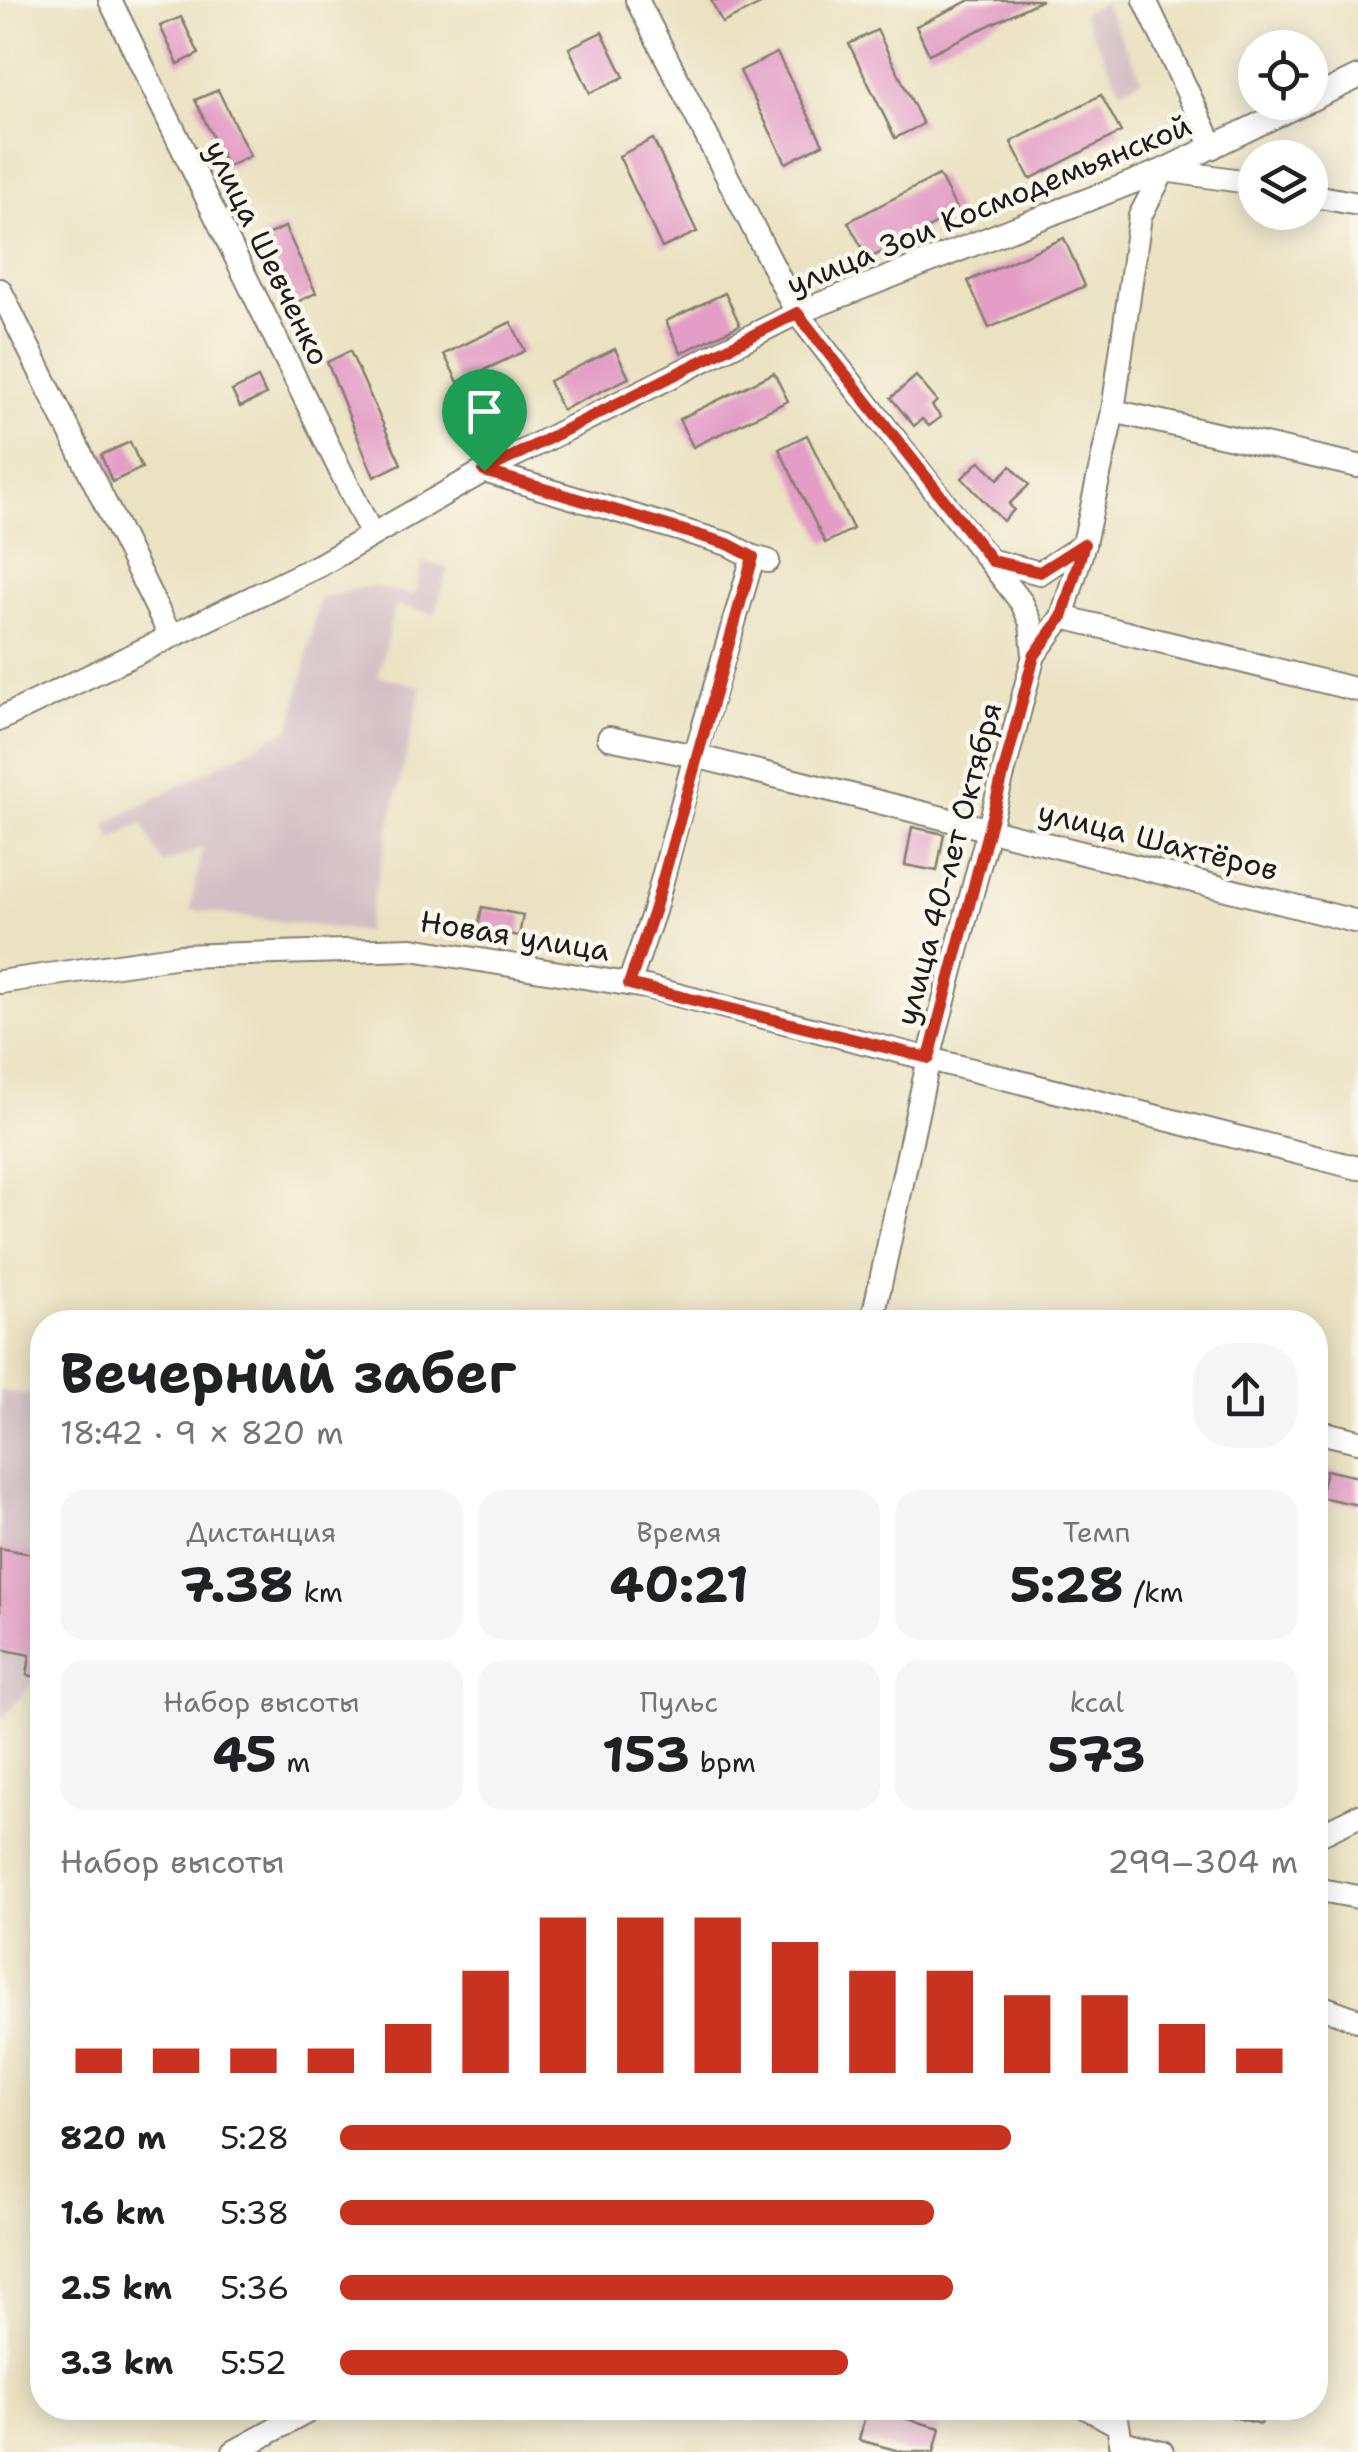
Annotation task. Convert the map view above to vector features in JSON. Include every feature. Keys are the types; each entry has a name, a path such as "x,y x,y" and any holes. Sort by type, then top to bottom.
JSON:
{"street":[{"name":"улица Шевченко","path":"110,0 371,533"},
{"name":"улица 40-лет Октября","path":"637,0 797,313 992,561 1026,613 1034,656"},
{"path":"1145,0 1213,148"},
{"name":"улица Зои Космодемьянской","path":"1328,91 1358,77"},
{"name":"улица Зои Космодемьянской","path":"0,719 320,564 484,471 797,313 1164,170 1270,120"},
{"name":"улица 40-лет Октября","path":"875,1310 929,1058 1034,656 1062,617 1084,544 1113,411 1140,216 1164,170"},
{"path":"1164,170 1238,181"},
{"path":"1328,199 1358,204"},
{"path":"0,290 170,635"},
{"path":"1113,411 1358,466"},
{"path":"484,471 728,544 761,559 703,758 629,984"},
{"path":"992,561 1040,572 1084,544"},
{"path":"1062,617 1358,690"},
{"name":"улица Шахтёров","path":"609,738 703,758 1358,922"},
{"name":"Новая улица","path":"0,982 180,956 412,948 629,984 1358,1168"},
{"path":"1328,1433 1358,1441"},
{"path":"1328,1831 1358,1816"},
{"path":"1328,1891 1358,1897"},
{"path":"1328,2009 1358,2020"},
{"path":"234,2452 292,2420"},
{"path":"1109,2420 1118,2425 1120,2447"},
{"path":"1120,2447 1126,2420"},
{"path":"1120,2447 1162,2452"}],"shaded area":[{"path":"1104,3 1142,79 1121,90 1082,13"},
{"path":"423,562 448,568 435,614 395,605 378,676 422,686 365,932 190,910 203,847 163,864 142,823 113,840 106,824 292,727 319,599 369,586 414,595"},
{"path":"0,1391 30,1395 30,1686 4,1717 0,1716"}],"building":[{"path":"711,0 769,0 722,23"},
{"path":"970,0 1042,0 929,54 916,26"},
{"path":"181,17 199,54 178,64 160,26"},
{"path":"877,30 923,124 895,138 849,44"},
{"path":"602,32 624,77 590,93 569,48"},
{"path":"777,53 823,144 786,163 740,71"},
{"path":"218,90 250,156 227,167 195,100"},
{"path":"1101,95 1121,132 1030,179 1011,142"},
{"path":"653,139 697,232 662,248 619,156"},
{"path":"939,175 958,212 868,259 848,222"},
{"path":"285,227 316,293 293,304 262,237"},
{"path":"1064,238 1085,286 989,328 968,281"},
{"path":"725,293 740,325 681,353 666,321"},
{"path":"511,322 525,351 458,382 444,354"},
{"path":"615,349 629,378 562,410 549,381"},
{"path":"350,351 401,464 374,477 327,362"},
{"path":"774,373 788,401 693,447 679,419"},
{"path":"916,376 937,401 932,406 941,417 929,426 922,419 914,426 891,398"},
{"path":"258,378 266,395 240,407 232,391"},
{"path":"807,435 853,529 825,543 779,449"},
{"path":"130,442 142,468 112,482 101,455"},
{"path":"980,461 998,479 1011,466 1029,485 1009,504 1014,510 1003,521 962,478"},
{"path":"912,827 944,834 937,871 905,865"},
{"path":"482,907 523,915 519,936 478,928"},
{"path":"1328,1470 1358,1477 1358,1505 1328,1499"},
{"path":"0,1548 30,1554 30,1655 0,1649"},
{"path":"864,2420 911,2420 940,2428 934,2452 903,2452 859,2440"}],"route":[{"path":"797,313 992,561 1040,572 1084,544 1062,617 1034,656 929,1058 629,984 654,911 753,557 728,544 484,471 797,313"}]}
